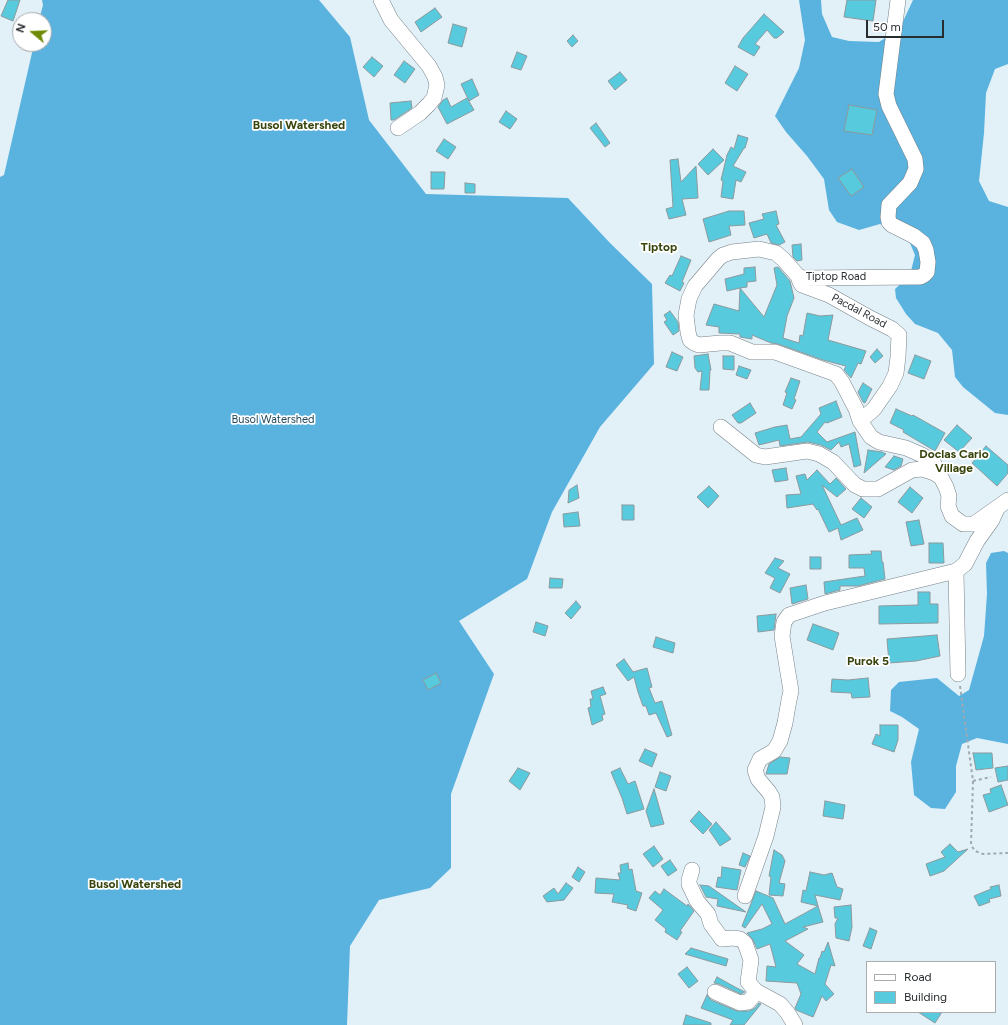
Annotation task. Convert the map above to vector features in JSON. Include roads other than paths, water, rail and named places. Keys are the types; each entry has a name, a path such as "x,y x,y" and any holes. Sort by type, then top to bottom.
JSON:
{"street":[{"path":"381,0 391,20 429,66 435,76 437,85 434,98 429,104 420,113 398,128"},
{"name":"Tiptop Road","path":"898,0 886,94 889,106 915,159 916,169 910,183 889,205 888,217 889,222 892,225 914,236 923,243 928,262 927,272 920,277 813,278 798,276 776,253 767,250 750,249 732,252 723,255 703,275 695,286 689,299 686,315 690,340 699,345 730,343 752,352 775,352 836,374 848,393 860,421 871,437 879,442 906,448 933,462 941,477 948,496 948,506 952,516 963,524 974,524 1003,503"},
{"name":"Pacdal Road","path":"798,276 802,285 829,295 892,329 898,335 896,373 890,386 874,409 860,421"},
{"path":"721,427 756,455 765,457 807,451 819,454 832,462 855,485 863,489 878,489 912,470 922,469 941,477"},
{"path":"745,896 762,849 773,807 772,797 758,779 755,770 760,759 774,751 780,741 790,696 782,636 784,622 789,615 825,603 956,571 965,564 977,541 1003,503"},
{"path":"956,571 958,674"},
{"path":"692,870 688,880 689,884 697,901 708,914 711,924 722,939 740,939 745,943 751,960 748,982 757,992 780,1004 795,1025"},
{"path":"715,992 740,1003 748,1002 757,992"}],"district":[{"name":"Busol Watershed","path":"299,125"},
{"name":"Tiptop","path":"659,247"},
{"name":"Doclas Cario Village","path":"954,461"},
{"name":"Purok 5","path":"868,661"},
{"name":"Busol Watershed","path":"135,884"}]}
